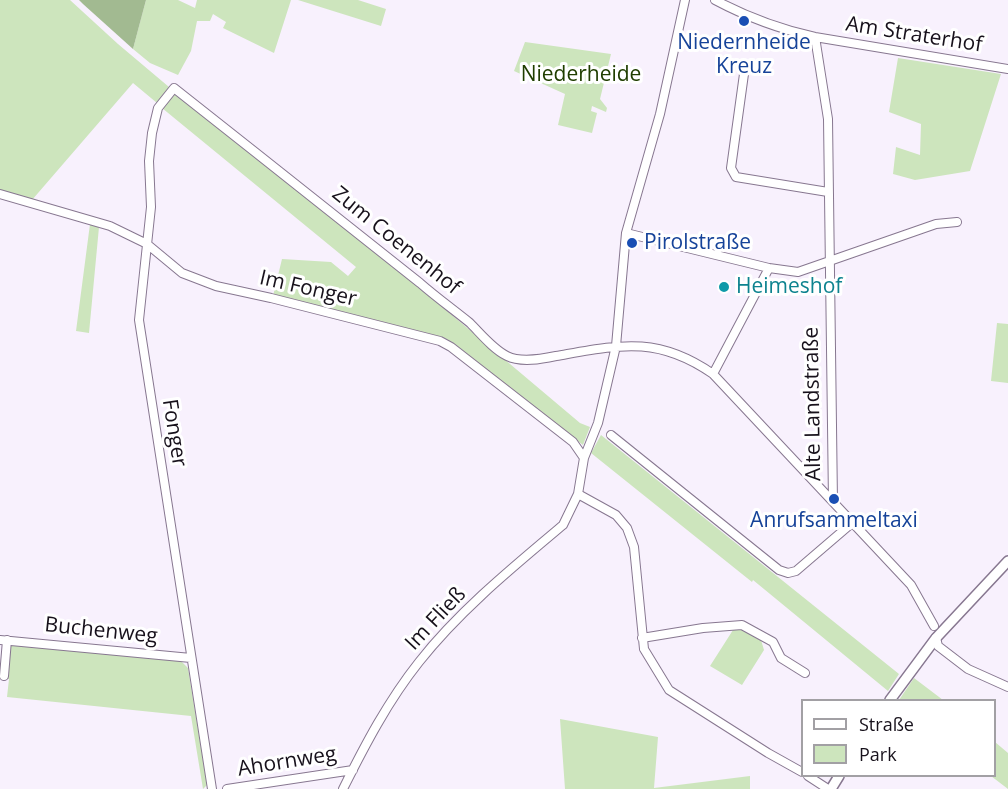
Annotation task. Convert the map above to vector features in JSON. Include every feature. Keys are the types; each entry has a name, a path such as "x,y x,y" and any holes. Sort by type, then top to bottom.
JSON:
{"street":[{"path":"685,0 660,114 626,233 616,346 598,423 584,458 578,494 616,515 627,528 634,547 644,649 669,690 801,771"},
{"path":"715,0 759,21 815,37"},
{"name":"Am Straterhof","path":"815,37 1008,69"},
{"name":"Alte Landstraße","path":"815,37 828,119 833,502 911,585 934,626"},
{"path":"744,74 731,168 736,177 828,192"},
{"name":"Fonger","path":"174,88 158,108 152,132 149,161 151,207 139,320 212,789"},
{"name":"Zum Coenenhof","path":"174,88 469,323 501,353 510,358 537,359 616,346"},
{"name":"Im Fonger","path":"0,194 110,226 147,244 182,273 206,283 440,341 451,347 573,442 584,458"},
{"path":"626,233 769,268 798,272 936,224 957,222"},
{"path":"713,374 769,268"},
{"path":"616,346 675,352 713,374 833,502"},
{"path":"611,435 779,570 788,573 796,571 852,523"},
{"name":"Im Fließ","path":"344,789 377,724 419,662 442,635 485,593 562,525 578,494"},
{"path":"891,699 936,638 1008,561"},
{"path":"642,638 703,628 742,625 772,642 781,658 805,673"},
{"path":"936,638 938,646 968,669 1008,687"},
{"name":"Buchenweg","path":"4,676 3,640 191,658"},
{"name":"Ahornweg","path":"227,789 353,770"},
{"path":"810,777 830,789"}],"green space":[{"path":"0,0 70,0 169,87 157,103 133,83 32,200 0,190"},
{"path":"79,0 146,0 133,49 83,4"},
{"path":"146,0 178,0 195,8 197,0 291,0 274,53 223,28 226,22 213,14 210,21 197,21 191,51 178,75 150,63 133,49"},
{"path":"298,0 358,0 386,9 381,26"},
{"name":"Niederheide","path":"525,42 611,54 600,99 607,108 606,112 592,106 591,111 597,113 592,133 558,125 565,94 514,71"},
{"path":"898,58 1001,74 970,171 915,180 893,174 896,147 920,155 921,124 889,112"},
{"path":"174,93 376,251 580,423 590,427 583,445 441,337 273,296 282,259 331,262 348,276 356,267 162,108"},
{"path":"90,224 99,227 89,333 76,331"},
{"path":"997,323 1008,324 1008,383 991,381"},
{"path":"601,435 899,674 888,691 753,580 752,582 591,453"},
{"path":"742,628 761,640 764,650 742,685 710,666 733,630"},
{"path":"12,644 181,661 188,668 207,785 203,789 191,716 7,697 9,679 5,678 8,647"},
{"path":"914,678 942,699 900,699"},
{"path":"560,719 658,737 654,788 750,776 750,789 565,789"},
{"path":"996,743 1008,753 1008,789 992,777 996,777"}],"place":[{"name":"Niedernheide Kreuz","path":"744,21"},
{"name":"Pirolstraße","path":"632,243"},
{"name":"Heimeshof","path":"724,287"},
{"name":"Anrufsammeltaxi","path":"834,499"}]}
